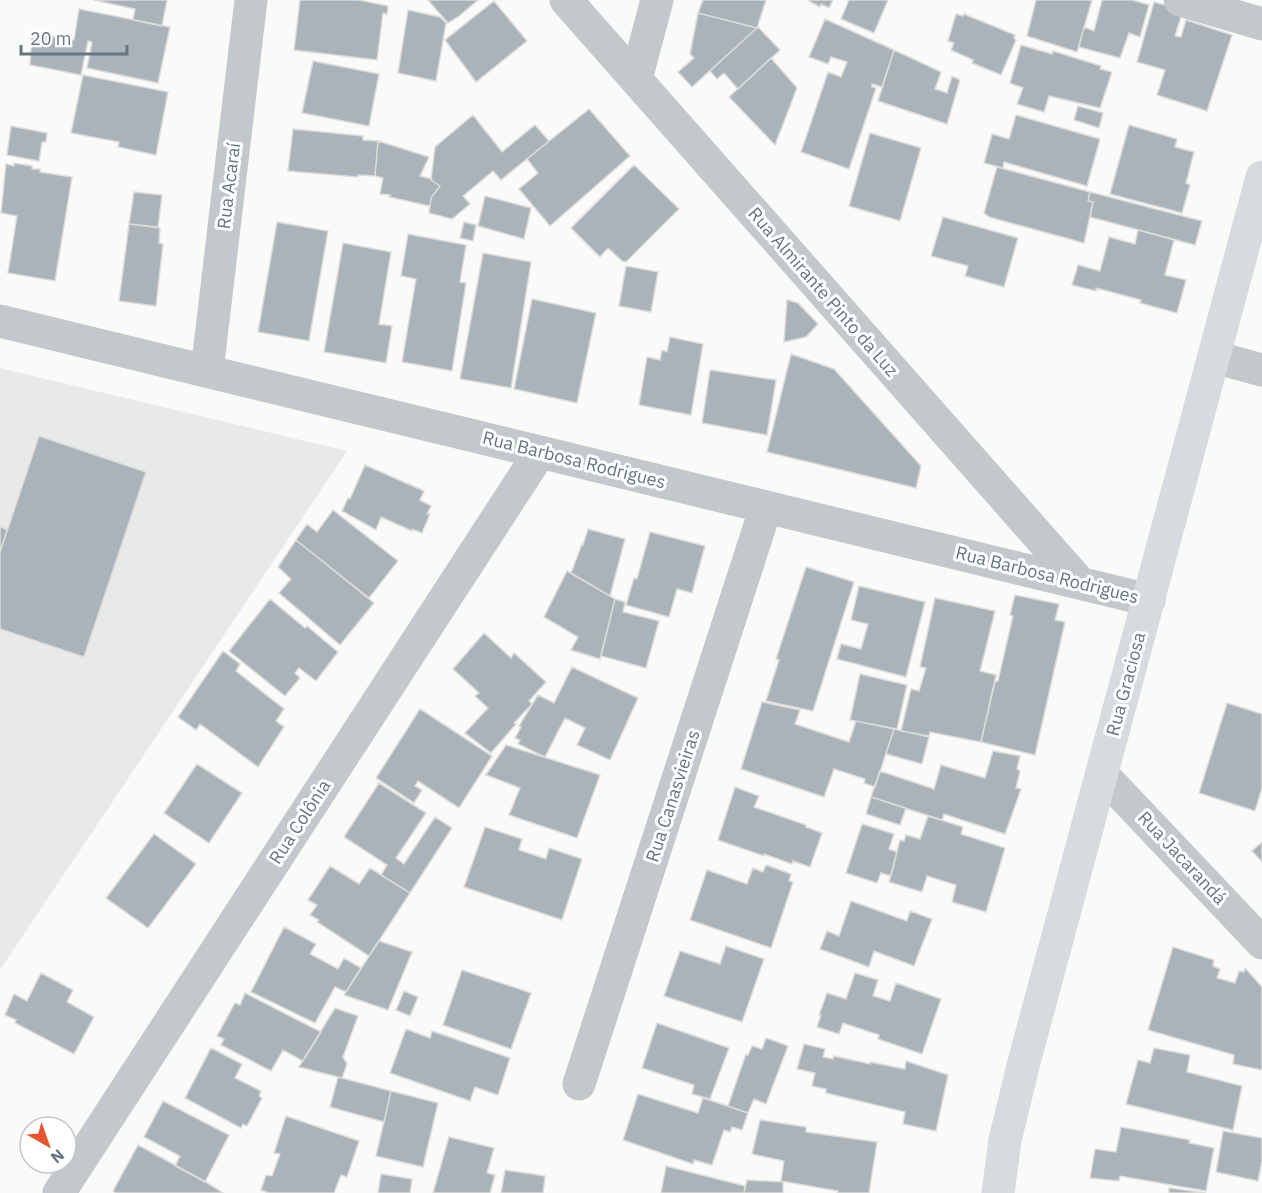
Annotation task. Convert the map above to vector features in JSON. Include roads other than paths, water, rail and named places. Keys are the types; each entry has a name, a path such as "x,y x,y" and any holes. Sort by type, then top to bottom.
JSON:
{"main road":[{"name":"Rua Graciosa","path":"998,1193 1005,1140 1023,1066 1262,177"}],"street":[{"name":"Rua Acaraí","path":"207,371 251,0"},
{"name":"Rua Almirante Pinto da Luz","path":"566,0 1080,583"},
{"path":"636,79 657,0"},
{"path":"1180,0 1262,24"},
{"name":"Rua Barbosa Rodrigues","path":"0,321 1149,600"},
{"path":"1214,357 1262,370"},
{"name":"Rua Colônia","path":"59,1193 540,452"},
{"name":"Rua Canasvieiras","path":"579,1084 766,507"},
{"name":"Rua Jacarandá","path":"1102,774 1262,943"}]}
